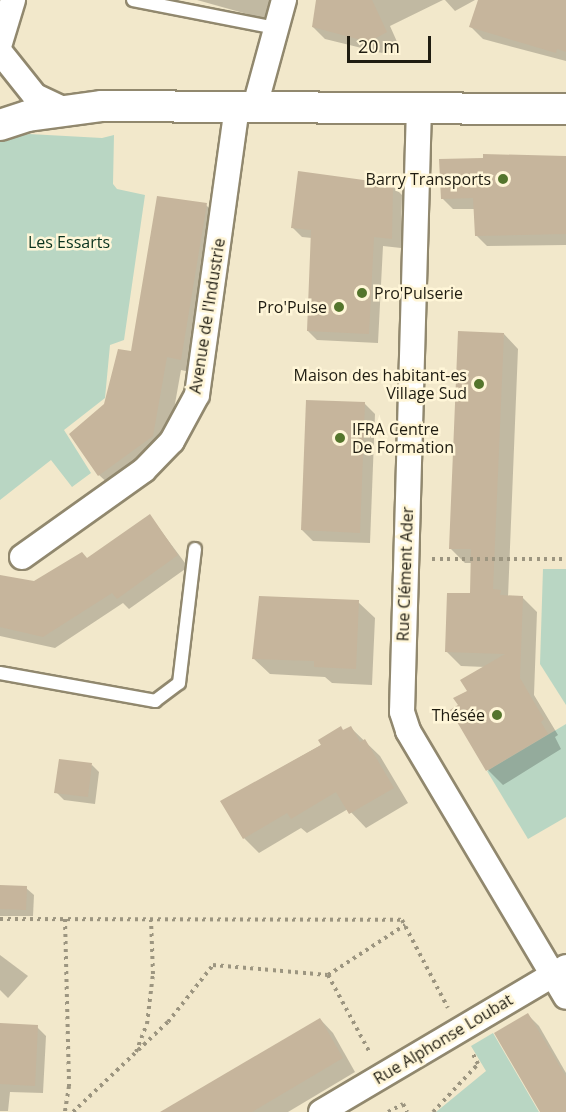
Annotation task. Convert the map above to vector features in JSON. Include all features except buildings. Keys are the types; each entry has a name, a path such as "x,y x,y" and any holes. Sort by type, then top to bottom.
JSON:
{"street":[{"path":"0,43 13,0"},
{"name":"Avenue de l'Industrie","path":"22,557 144,470 172,441 197,395 246,105 276,28 284,0"},
{"path":"0,52 35,96 63,110"},
{"path":"0,125 14,115 63,110 246,105 566,109"},
{"name":"Rue Clément Ader","path":"419,107 401,683 408,731 559,971 566,997"},
{"name":"Rue Alphonse Loubat","path":"321,1112 559,971"}],"lane":[{"path":"133,0 169,3 276,28"},
{"path":"0,673 155,701 179,683 195,549"}],"path":[{"path":"406,558 566,559"},
{"path":"0,919 402,920 478,1064 433,1112"},
{"path":"65,919 69,1086 65,1112"},
{"path":"134,1055 147,1024 153,975 150,920"},
{"path":"73,1112 168,1022 213,965 328,975 405,925"},
{"path":"328,975 382,1076"},
{"path":"388,1112 403,1104 407,1112"}],"green space":[{"name":"Les Essarts","path":"29,134 102,138 114,135 113,184 117,189 145,195 124,340 110,345 105,398 64,430 91,473 72,487 51,460 0,500 0,140"},
{"path":"543,569 566,569 566,705 540,664"},
{"path":"566,724 566,817 528,839 487,771"},
{"path":"493,1033 539,1112 436,1112 486,1071 471,1046"}],"place":[{"name":"Barry Transports","path":"503,179"},
{"name":"Pro'Pulserie","path":"362,293"},
{"name":"Pro'Pulse","path":"339,307"},
{"name":"Maison des habitant-es Village Sud","path":"479,384"},
{"name":"IFRA Centre De Formation","path":"340,438"},
{"name":"Thésée","path":"497,715"}]}
